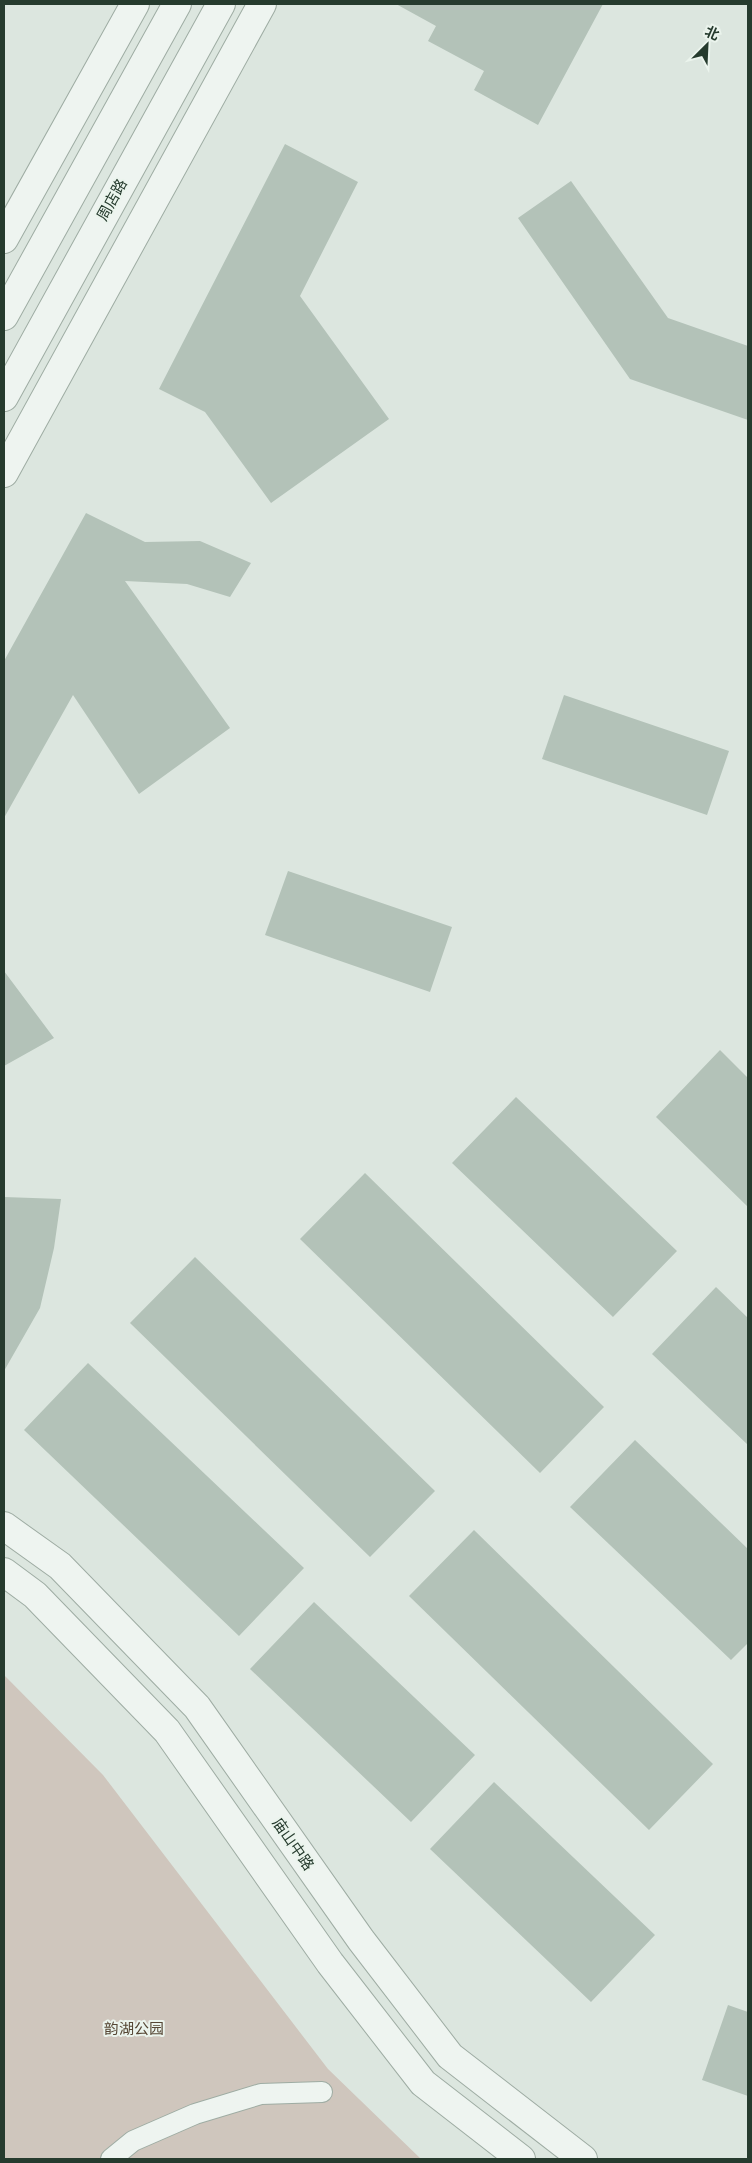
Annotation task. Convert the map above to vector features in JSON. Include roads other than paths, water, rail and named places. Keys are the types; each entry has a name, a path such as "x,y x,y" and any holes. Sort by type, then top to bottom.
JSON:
{"street":[{"path":"4,239 135,4"},
{"path":"4,316 177,4"},
{"name":"周店路","path":"4,397 221,4"},
{"path":"4,473 262,4"},
{"name":"庙山中路","path":"4,1526 60,1566 197,1707 361,1940 450,2056 583,2159"},
{"path":"4,1572 35,1595 167,1731 330,1962 423,2083 521,2159"},
{"path":"111,2159 132,2141 194,2114 261,2094 322,2092"}],"park label":[{"name":"韵湖公园","path":"134,2029"}]}
